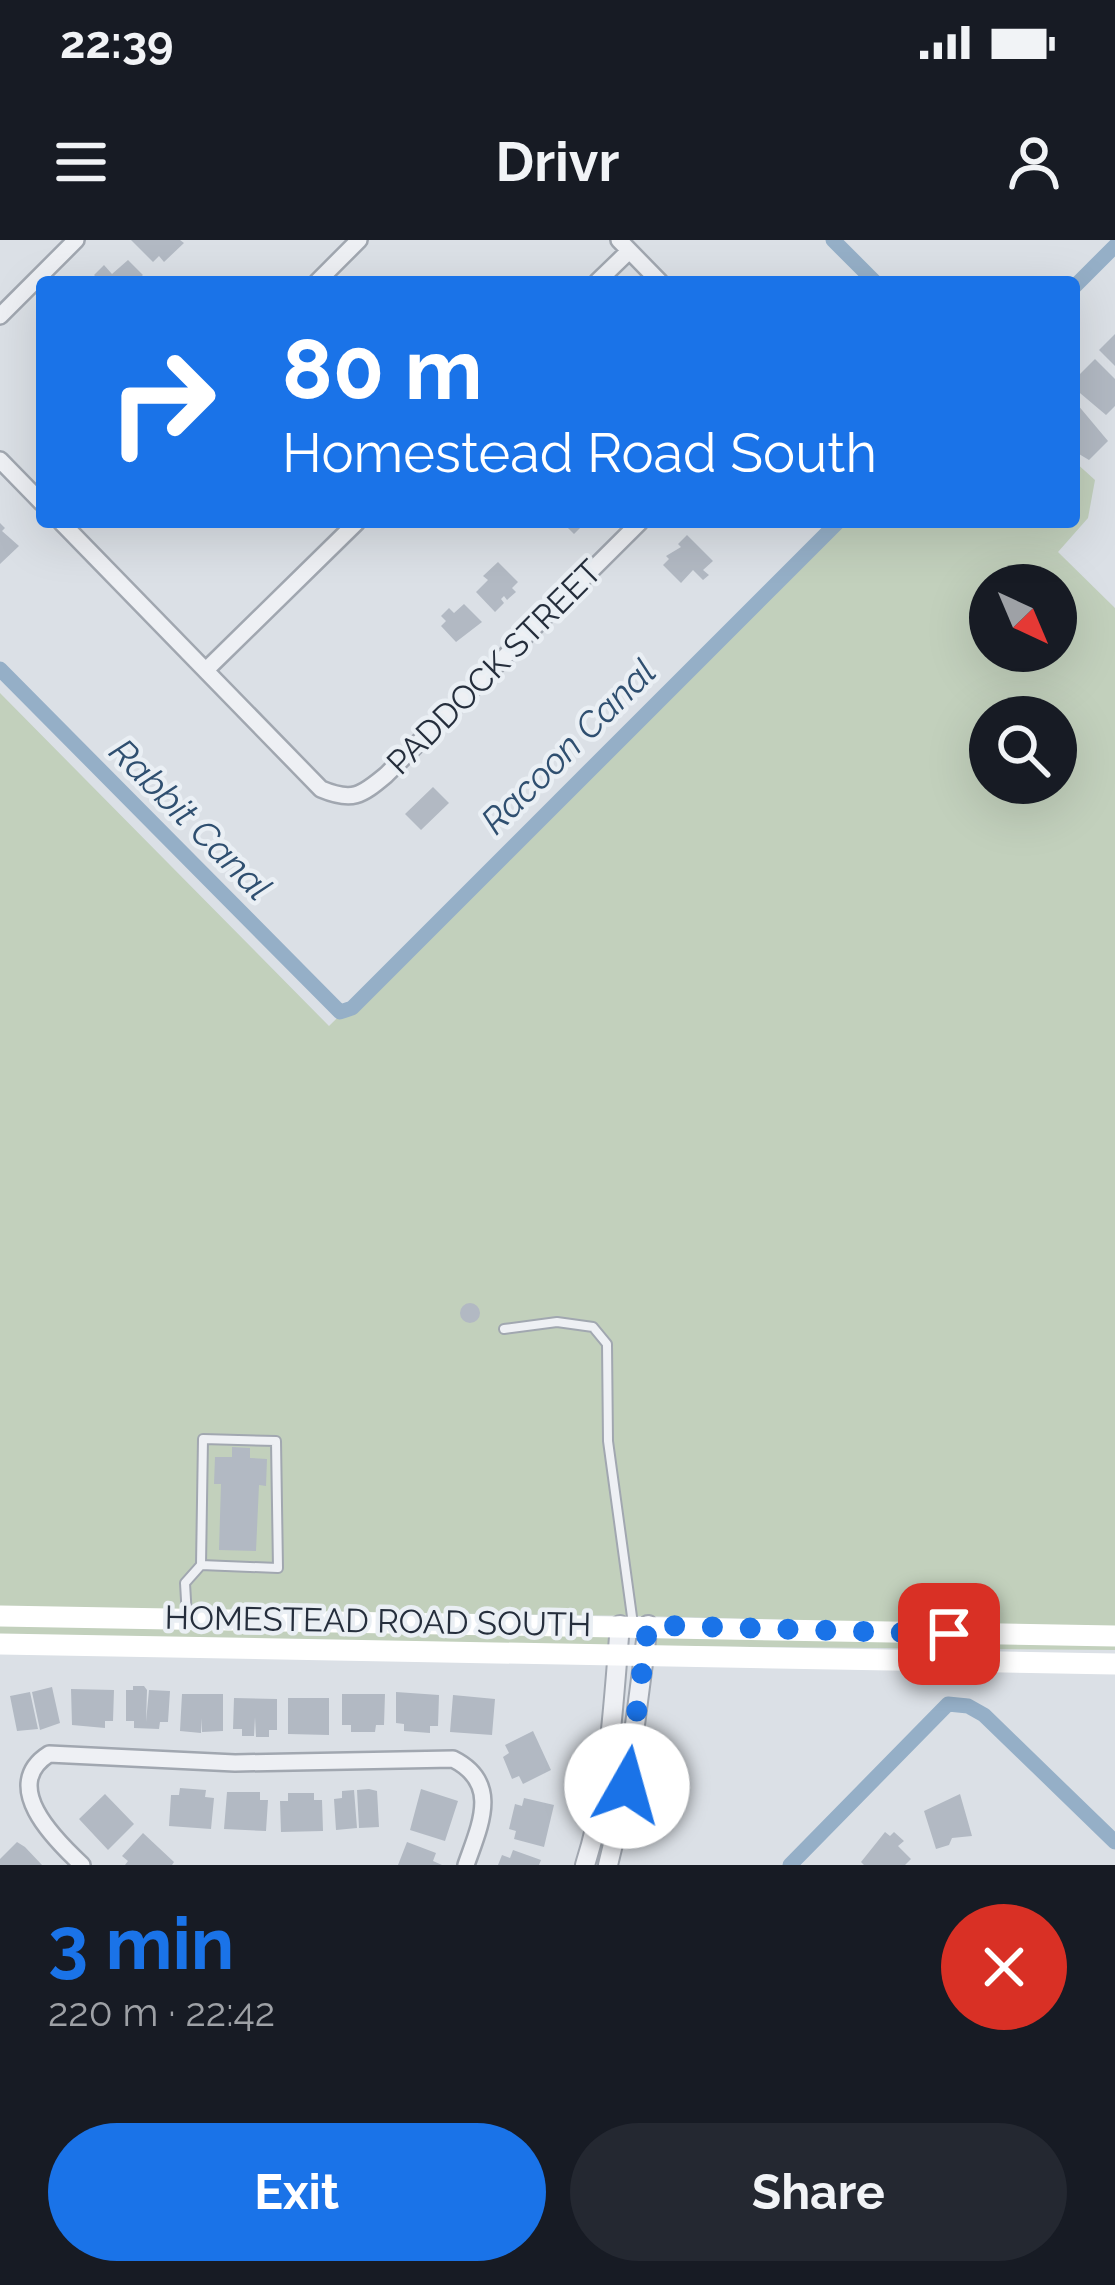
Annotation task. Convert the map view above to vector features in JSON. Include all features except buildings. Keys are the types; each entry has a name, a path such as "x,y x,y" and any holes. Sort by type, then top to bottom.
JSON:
{"main road":[{"name":"HOMESTEAD ROAD SOUTH","path":"0,1616 1115,1636"},
{"name":"HOMESTEAD ROAD SOUTH","path":"0,1645 1115,1664"}],"street":[{"path":"40,276 76,240"},
{"path":"323,276 359,240"},
{"path":"601,276 624,245 654,276"},
{"path":"0,316 36,280"},
{"path":"0,460 36,496"},
{"path":"71,528 206,670 351,528"},
{"name":"PADDOCK STREET","path":"206,670 321,789 340,797 356,796 386,775 634,528"},
{"path":"585,1865 603,1795 617,1653 634,1625"},
{"path":"608,1865 627,1786 644,1653 634,1625"},
{"path":"82,1865 33,1818 23,1802 24,1778 31,1764 49,1754 255,1763 453,1759 470,1767 481,1784 484,1803 466,1865"}],"lane":[{"path":"504,1329 557,1322 593,1327 607,1344 608,1441 634,1625"},
{"path":"187,1619 184,1583 201,1565 203,1439 276,1441 278,1568 201,1565"}],"green space":[{"path":"1080,466 1095,480 1088,518 1080,527"},
{"path":"837,528 1079,528 1058,552 1070,564 969,564 969,672 1077,672 1077,571 1115,608 1115,1629 642,1616 0,1608 0,693 329,1026"},
{"path":"0,1624 611,1633 610,1645 0,1637"},
{"path":"655,1633 1115,1644 1115,1650 653,1646"}],"waterway":[{"path":"833,240 869,276"},
{"name":"Racoon Canal","path":"1080,281 1115,246"},
{"name":"Racoon Canal","path":"0,669 340,1012 352,1008 832,528"},
{"path":"790,1865 948,1704 968,1706 984,1715 1115,1842"}],"route":[{"path":"627,1786 648,1625 949,1634"}],"water label":[{"name":"Rabbit Canal","path":"191,819"}]}
